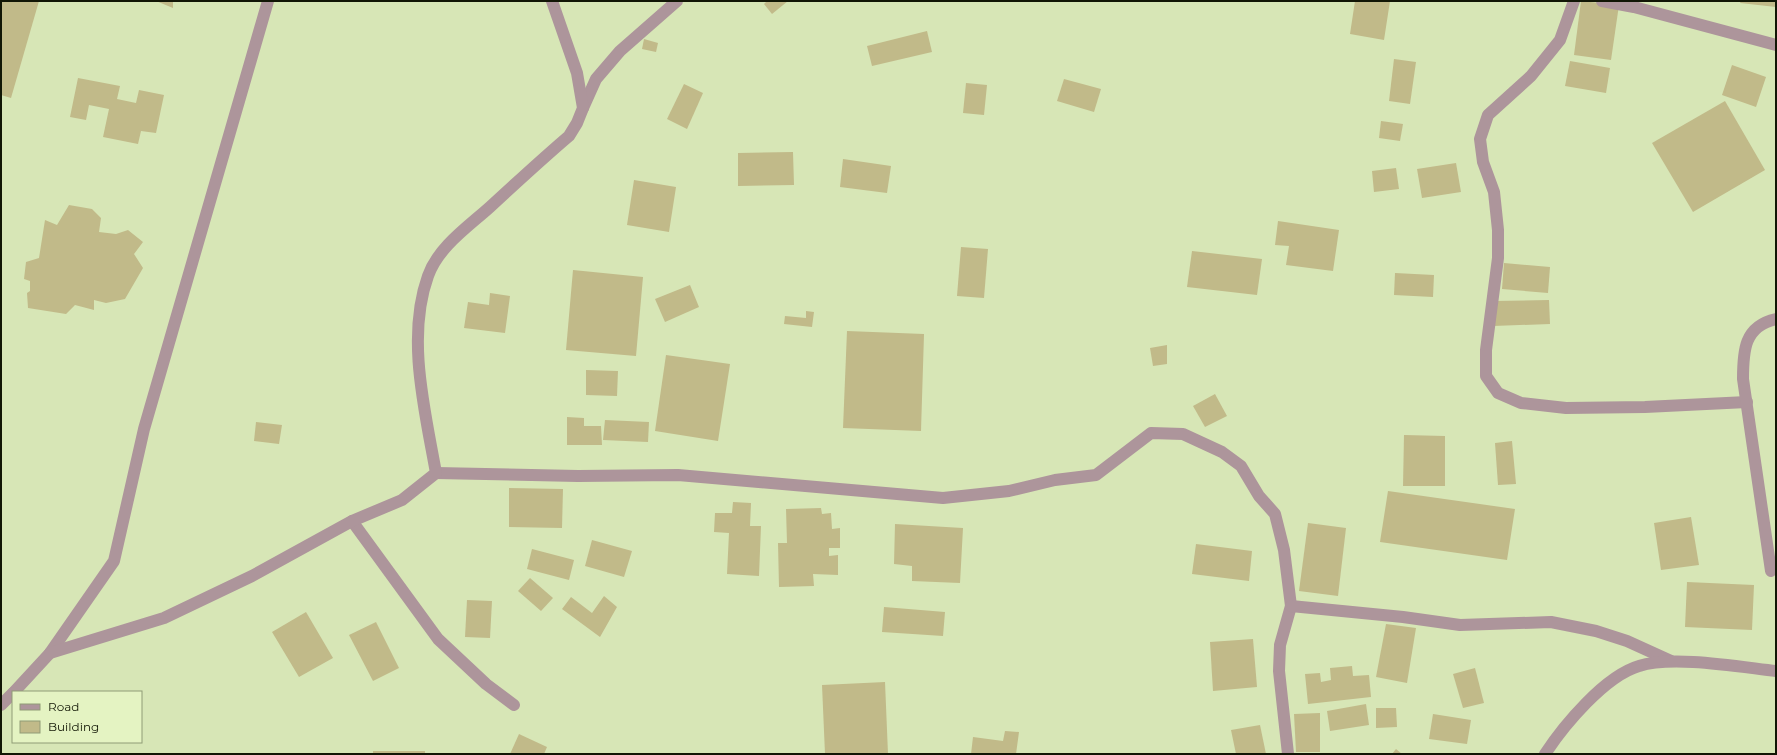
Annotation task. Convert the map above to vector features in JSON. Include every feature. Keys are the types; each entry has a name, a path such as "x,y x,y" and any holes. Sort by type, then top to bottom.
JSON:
{"street":[{"path":"14,691 50,653 114,561 144,428 268,1"},
{"path":"552,1 577,73 583,108"},
{"path":"436,473 419,379 421,305 428,275 439,255 459,235 569,136 577,123 596,79 620,51 677,1"},
{"path":"1574,1 1560,40 1531,76 1488,115 1480,139 1483,162 1494,192 1498,230 1498,258 1486,350 1486,376 1498,393 1509,398 1521,403 1559,407 1646,408 1747,402"},
{"path":"1602,1 1634,7 1776,45"},
{"path":"1771,571 1743,379 1743,351 1752,333 1766,321 1776,319"},
{"path":"50,653 164,618 252,576 352,521 402,500 436,473 578,476 678,475 943,498 1009,491 1055,480 1096,475 1151,433 1183,434 1222,452 1241,466 1259,496 1275,514 1284,550 1292,606 1280,645 1280,671 1288,754"},
{"path":"352,521 438,639 486,684 514,705"},
{"path":"1292,606 1403,617 1460,625 1551,622 1602,633 1627,641 1671,661"},
{"path":"1545,754 1558,734 1612,679 1640,666 1671,661 1776,671"},
{"path":"1,706 12,693"}],"building":[{"path":"1,1 39,1 11,98 1,95"},
{"path":"156,1 173,1 173,8"},
{"path":"767,1 788,1 772,14 764,4"},
{"path":"1355,1 1390,1 1384,40 1350,34"},
{"path":"1581,1 1619,5 1611,60 1574,55"},
{"path":"1741,1 1776,1 1776,7 1740,3"},
{"path":"927,31 932,52 872,66 867,46"},
{"path":"644,39 658,43 656,52 642,49"},
{"path":"1394,59 1416,62 1410,104 1389,101"},
{"path":"1570,61 1610,68 1606,93 1565,86"},
{"path":"1732,65 1766,77 1756,107 1722,95"},
{"path":"78,78 120,86 117,99 136,103 139,90 164,95 156,133 141,131 138,144 103,137 109,109 89,105 86,120 70,117"},
{"path":"1064,79 1101,89 1094,112 1057,101"},
{"path":"966,83 987,85 984,115 963,113"},
{"path":"684,84 703,93 687,129 667,119"},
{"path":"1725,101 1765,170 1693,212 1652,143"},
{"path":"1381,121 1403,124 1400,141 1379,138"},
{"path":"793,152 794,185 738,186 738,153"},
{"path":"843,159 891,166 887,193 840,187"},
{"path":"1456,163 1461,192 1422,198 1417,169"},
{"path":"1396,168 1399,189 1374,192 1372,171"},
{"path":"634,180 676,187 669,232 627,225"},
{"path":"69,205 92,209 101,218 99,232 116,234 128,230 143,242 134,254 143,268 125,299 106,303 94,300 94,310 75,305 66,314 28,308 27,293 30,291 30,281 24,279 26,262 39,258 45,220 57,225"},
{"path":"1278,221 1339,230 1333,271 1286,265 1289,246 1275,245"},
{"path":"961,247 988,249 984,298 957,296"},
{"path":"1192,251 1262,259 1257,295 1187,287"},
{"path":"1504,263 1550,267 1548,293 1502,289"},
{"path":"573,270 643,277 636,356 566,350"},
{"path":"1395,273 1434,275 1433,297 1394,295"},
{"path":"690,285 699,307 665,322 655,299"},
{"path":"490,293 510,296 505,333 464,328 468,302 489,305"},
{"path":"1549,300 1550,324 1493,326 1493,301"},
{"path":"806,311 814,312 812,327 784,324 785,316 806,318"},
{"path":"847,331 924,334 921,431 843,428"},
{"path":"1167,345 1167,364 1153,366 1150,348"},
{"path":"666,355 730,364 718,441 655,431"},
{"path":"586,370 618,371 617,396 586,395"},
{"path":"1215,394 1227,416 1205,427 1193,406"},
{"path":"567,417 584,418 584,426 601,426 602,445 567,445"},
{"path":"605,420 649,422 648,442 603,440"},
{"path":"256,422 282,425 279,444 254,441"},
{"path":"1404,435 1445,436 1445,486 1403,486"},
{"path":"1512,441 1516,484 1498,485 1495,443"},
{"path":"509,488 563,489 562,528 509,527"},
{"path":"1388,491 1515,509 1507,560 1380,542"},
{"path":"733,502 751,503 750,526 761,526 759,576 727,574 729,533 714,532 715,513 732,513"},
{"path":"821,508 822,514 831,513 832,529 840,528 840,548 829,548 829,556 838,555 838,575 813,574 814,586 779,587 778,543 787,543 786,509"},
{"path":"1691,517 1699,565 1661,570 1654,523"},
{"path":"1308,523 1346,528 1338,596 1299,591"},
{"path":"895,524 963,528 960,583 912,581 912,566 894,564"},
{"path":"592,540 632,551 624,577 585,566"},
{"path":"1196,544 1252,551 1249,581 1192,574"},
{"path":"532,549 574,560 569,580 527,569"},
{"path":"530,578 553,598 541,611 518,591"},
{"path":"1687,582 1754,585 1752,630 1685,627"},
{"path":"604,596 617,607 600,637 562,609 571,597 592,613"},
{"path":"467,600 492,601 490,638 465,637"},
{"path":"884,607 945,612 943,636 882,632"},
{"path":"306,612 333,658 299,677 272,632"},
{"path":"376,622 399,668 373,681 349,635"},
{"path":"1386,624 1416,628 1407,683 1376,677"},
{"path":"1253,639 1257,687 1213,691 1210,642"},
{"path":"1352,666 1353,676 1369,675 1371,697 1308,704 1305,674 1320,673 1321,682 1331,680 1330,668"},
{"path":"1475,668 1484,703 1463,708 1453,674"},
{"path":"885,682 888,754 825,754 822,685"},
{"path":"1366,704 1369,725 1330,731 1327,711"},
{"path":"1376,708 1396,708 1397,727 1376,728"},
{"path":"1320,713 1320,752 1296,752 1294,714"},
{"path":"1433,714 1471,720 1467,744 1429,739"},
{"path":"1260,725 1266,754 1236,754 1231,730"},
{"path":"1005,731 1019,732 1016,754 971,754 973,737 1003,741"},
{"path":"519,734 547,747 544,754 510,754"},
{"path":"1396,749 1402,754 1392,754"},
{"path":"373,751 425,751 425,754 373,754"}]}
